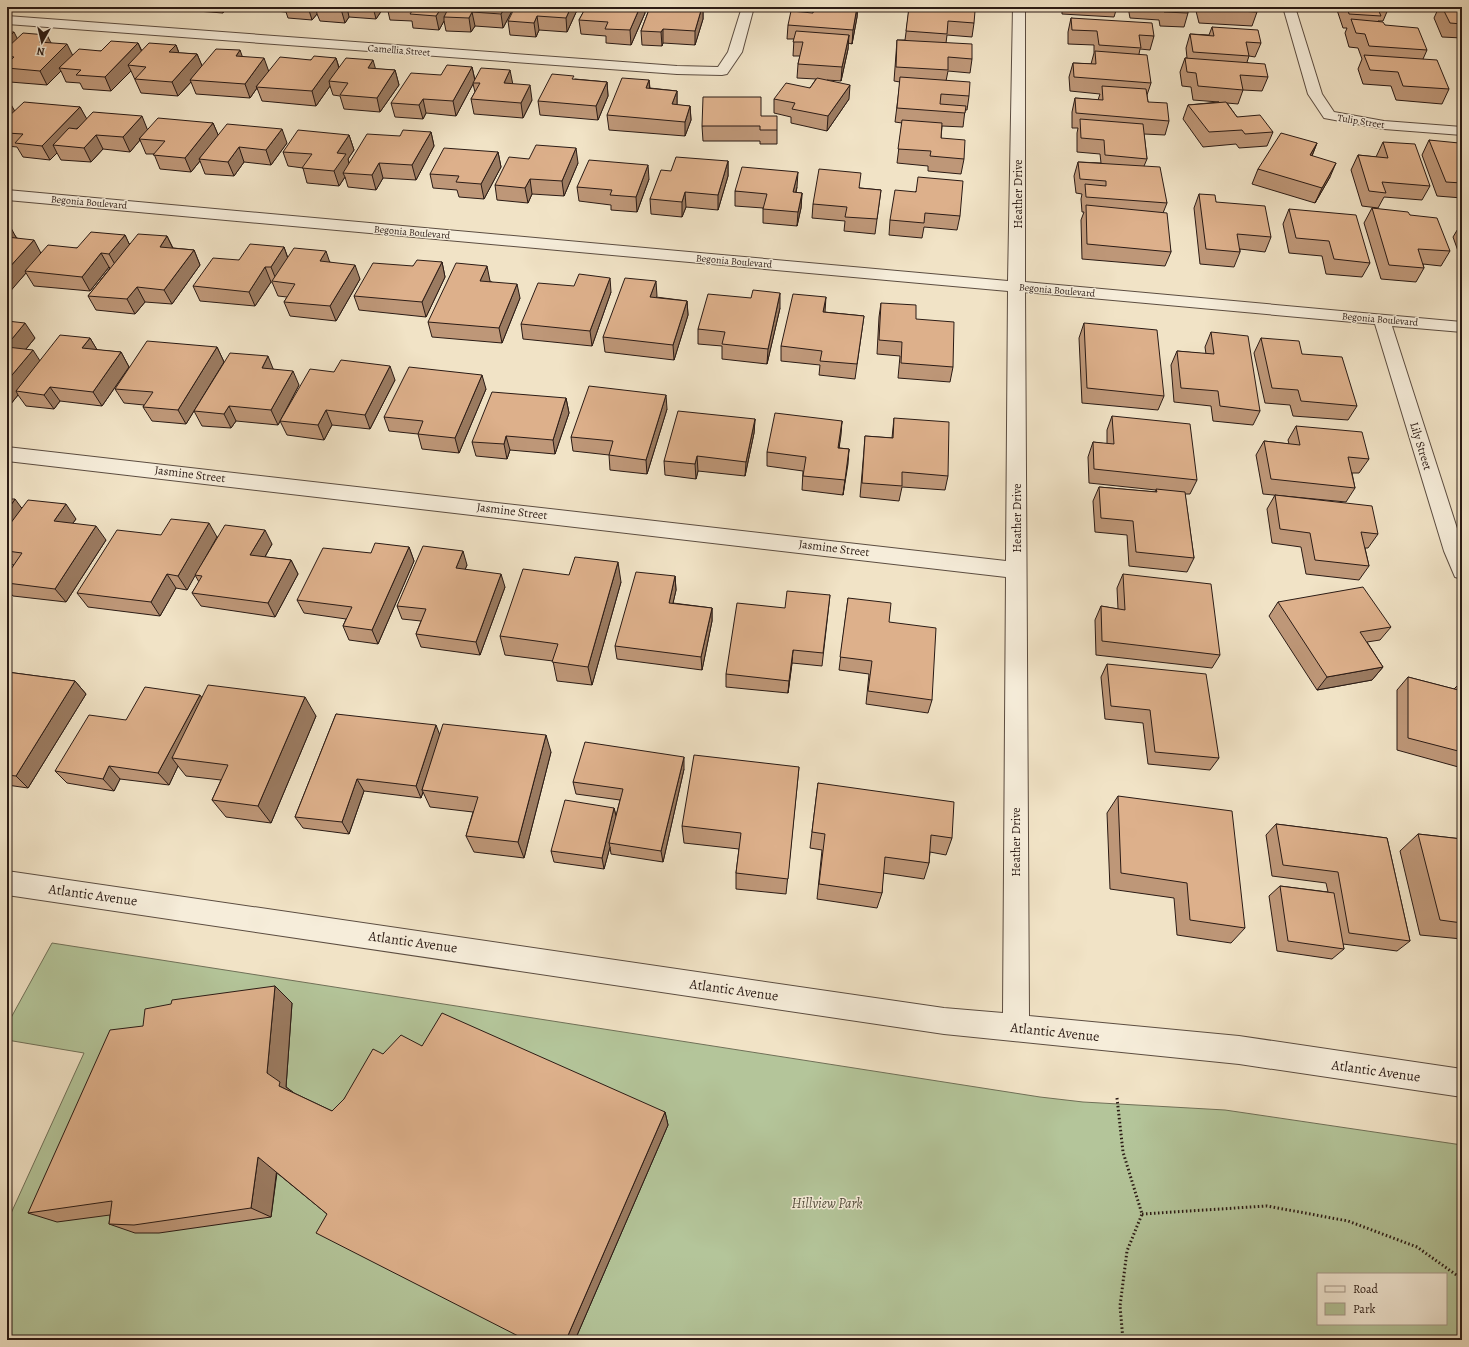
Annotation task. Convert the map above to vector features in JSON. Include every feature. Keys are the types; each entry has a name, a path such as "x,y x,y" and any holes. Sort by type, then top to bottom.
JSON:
{"street":[{"name":"Camellia Street","path":"7,20 677,70 722,71 735,52 748,7"},
{"name":"Heather Drive","path":"1016,1028 1019,7"},
{"name":"Tulip Street","path":"1289,7 1316,94 1329,115 1384,125 1462,130"},
{"name":"Begonia Boulevard","path":"7,195 1462,327"},
{"name":"Lily Street","path":"1382,320 1454,551 1462,571"},
{"name":"Jasmine Street","path":"7,454 1017,570"},
{"name":"Atlantic Avenue","path":"7,883 944,1021 1239,1050 1462,1083"}],"path":[{"path":"1117,1098 1123,1152 1142,1214 1127,1251 1120,1306 1123,1340"},
{"path":"1142,1214 1267,1206 1348,1221 1417,1247 1462,1279"}],"green space":[{"name":"Hillview Park","path":"52,943 1040,1097 1083,1102 1225,1110 1462,1145 1462,1340 7,1340 7,1222 84,1053 7,1040 7,1025"}],"building":[{"path":"316,7 342,7 341,9"},
{"path":"405,7 442,7 436,16 410,14 414,8"},
{"path":"449,7 505,7 501,14 472,12 469,18 444,17"},
{"path":"515,7 571,7 566,18 537,16 534,23 508,21"},
{"path":"586,7 640,7 630,30 605,29 608,22 579,20"},
{"path":"650,7 702,7 695,31 663,29 661,32 641,31"},
{"path":"815,7 857,7 853,30 788,25 791,11 813,13"},
{"path":"909,7 975,11 974,23 948,21 947,34 906,31"},
{"path":"1163,7 1187,7 1188,13 1164,12"},
{"path":"1203,7 1255,7 1257,12 1203,9"},
{"path":"1347,7 1377,7 1381,16 1349,14"},
{"path":"1442,7 1462,7 1462,24 1450,23"},
{"path":"1071,18 1152,23 1154,36 1139,35 1141,48 1099,45 1097,31 1072,30"},
{"path":"1351,19 1383,22 1385,25 1418,28 1427,50 1369,46 1365,34 1356,33"},
{"path":"1212,27 1258,30 1261,43 1246,42 1249,56 1193,52 1190,34 1214,36"},
{"path":"796,31 849,35 842,67 798,64 803,42 793,42"},
{"path":"7,32 14,32 7,39"},
{"path":"23,33 47,35 39,42 67,44 40,71 7,68 7,64 14,57 7,56 7,48"},
{"path":"897,40 972,44 972,59 948,57 948,70 896,67"},
{"path":"111,41 138,43 105,77 76,75 81,70 59,68 79,49 101,51"},
{"path":"149,43 176,45 169,52 197,54 172,82 135,79 146,67 128,65"},
{"path":"216,49 240,50 236,56 264,58 245,84 190,80"},
{"path":"1095,51 1147,55 1151,83 1074,77 1073,63 1096,64"},
{"path":"1364,55 1437,60 1449,89 1403,86 1398,72 1370,70"},
{"path":"314,56 336,58 312,91 256,87 280,57 311,60"},
{"path":"346,58 373,60 368,68 395,70 377,98 340,95 348,83 329,81"},
{"path":"1185,58 1265,64 1268,77 1240,75 1243,90 1198,86 1196,73 1187,72"},
{"path":"447,65 472,67 453,101 423,99 419,105 391,103 411,73 441,75"},
{"path":"481,68 510,70 504,83 530,85 521,103 471,99 480,83 473,83"},
{"path":"552,74 574,76 572,79 607,82 596,106 538,101"},
{"path":"900,77 970,82 969,96 941,94 940,104 966,106 965,113 897,108"},
{"path":"622,78 649,80 646,88 677,91 672,104 690,106 685,122 607,115"},
{"path":"817,78 850,85 828,116 792,109 795,103 774,99 786,83 810,88"},
{"path":"1102,86 1146,89 1148,102 1167,103 1169,121 1076,113 1075,98 1103,100"},
{"path":"703,97 761,97 761,116 777,116 777,130 760,130 760,126 702,126"},
{"path":"24,102 80,107 42,146 15,143 23,134 7,133 7,118"},
{"path":"1226,102 1237,117 1260,115 1273,132 1245,134 1242,130 1209,132 1188,105"},
{"path":"93,112 142,116 123,137 96,135 84,148 53,145 69,128 77,129"},
{"path":"158,118 213,123 185,158 153,155 165,141 139,139"},
{"path":"1080,119 1143,124 1147,159 1105,155 1104,140 1081,138"},
{"path":"902,120 942,123 941,138 965,140 964,159 930,156 931,151 898,149"},
{"path":"227,124 282,129 266,150 239,147 228,162 199,159"},
{"path":"298,130 349,135 337,153 346,154 334,171 302,168 312,154 283,152"},
{"path":"403,130 431,132 412,165 379,163 372,175 343,173 367,134 400,136"},
{"path":"1281,133 1317,143 1310,155 1336,163 1322,188 1258,169"},
{"path":"1429,140 1459,143 1462,150 1462,183 1446,182"},
{"path":"1383,142 1415,144 1430,186 1382,182 1386,193 1369,191 1358,155 1388,158"},
{"path":"536,145 576,148 562,181 530,179 525,188 495,185 509,157 529,159"},
{"path":"444,148 498,152 481,184 456,182 459,176 430,174"},
{"path":"676,157 728,161 718,195 685,192 682,202 650,199 661,170 671,171"},
{"path":"589,160 648,165 636,197 610,195 612,190 577,187"},
{"path":"1078,162 1160,167 1167,203 1086,197 1085,184 1106,186 1106,181 1080,179"},
{"path":"742,167 798,172 793,192 802,193 798,212 763,209 767,194 735,191"},
{"path":"819,169 861,173 859,188 881,190 877,219 845,217 847,207 813,204"},
{"path":"918,177 963,181 960,216 925,213 924,223 890,220 895,190 916,192"},
{"path":"1199,194 1215,195 1216,202 1265,206 1271,237 1237,234 1240,252 1206,249"},
{"path":"1086,205 1167,213 1171,252 1087,244"},
{"path":"1372,208 1408,212 1410,215 1437,218 1450,251 1418,249 1424,268 1389,265"},
{"path":"1289,209 1356,215 1370,263 1334,259 1329,241 1296,238"},
{"path":"91,232 125,235 109,254 101,253 82,277 25,271 48,245 77,248"},
{"path":"138,234 167,236 160,247 194,250 164,290 137,287 127,299 88,296"},
{"path":"7,237 34,240 7,270"},
{"path":"250,244 284,247 271,267 265,267 249,292 193,286 213,258 239,260"},
{"path":"294,248 326,251 320,261 355,265 330,306 284,302 295,284 272,281"},
{"path":"417,260 442,262 422,302 354,296 373,263 413,266"},
{"path":"456,263 487,266 480,281 517,284 499,328 428,322"},
{"path":"579,274 610,278 590,331 521,324 538,283 574,286"},
{"path":"625,278 656,281 650,297 687,301 673,345 603,337"},
{"path":"753,290 780,293 768,349 722,344 725,332 698,329 708,294 751,298"},
{"path":"793,294 826,297 823,312 864,316 857,364 820,361 822,351 781,346"},
{"path":"881,303 916,305 916,319 954,322 953,367 901,363 902,342 879,340"},
{"path":"7,321 25,323 7,345"},
{"path":"1084,323 1157,330 1164,396 1087,388"},
{"path":"1211,332 1248,336 1260,411 1220,406 1218,391 1181,388 1177,351 1214,354"},
{"path":"60,335 90,338 82,348 121,352 93,392 50,387 44,395 16,391"},
{"path":"1261,338 1299,341 1302,354 1342,357 1357,406 1301,401 1298,390 1272,388"},
{"path":"147,341 217,347 178,410 143,407 153,392 115,389"},
{"path":"7,347 33,350 7,381"},
{"path":"230,353 268,356 262,368 293,371 271,410 229,406 224,414 194,411"},
{"path":"341,360 390,366 365,415 326,410 318,425 280,421 310,369 334,372"},
{"path":"409,367 482,375 455,438 418,434 423,421 384,417"},
{"path":"589,386 666,395 646,460 609,455 613,441 571,437"},
{"path":"492,392 566,398 553,440 506,436 504,444 472,442"},
{"path":"678,411 755,419 746,462 697,456 695,464 664,461"},
{"path":"775,413 842,421 838,448 849,449 845,480 803,476 806,457 767,452"},
{"path":"1112,416 1190,424 1197,480 1094,469 1093,442 1114,444"},
{"path":"894,418 949,422 948,476 902,472 902,486 862,483 865,436 893,438"},
{"path":"1296,426 1362,432 1369,459 1348,457 1355,488 1271,479 1264,441 1300,445"},
{"path":"1099,487 1157,492 1156,489 1185,492 1194,558 1136,552 1133,521 1101,518"},
{"path":"1275,495 1372,506 1378,534 1361,532 1369,566 1315,560 1310,533 1280,529"},
{"path":"7,499 15,499 7,511"},
{"path":"28,500 66,504 54,521 96,526 55,589 7,583 7,575 22,553 7,551 7,528"},
{"path":"171,519 209,523 178,576 167,574 151,602 77,593 117,530 161,535"},
{"path":"225,525 265,530 250,555 291,560 268,603 192,593 202,576 195,575"},
{"path":"375,543 409,547 372,630 343,626 352,607 297,600 323,548 371,553"},
{"path":"423,546 463,551 456,568 501,574 476,642 416,634 426,609 397,606"},
{"path":"575,557 618,562 588,667 552,662 558,644 500,636 523,569 569,575"},
{"path":"636,572 675,576 669,603 712,608 701,657 615,646"},
{"path":"1123,574 1211,584 1220,655 1102,641 1101,606 1125,610"},
{"path":"1363,587 1391,627 1360,632 1383,667 1327,677 1278,602"},
{"path":"787,591 830,595 823,653 793,650 789,681 726,674 737,603 785,608"},
{"path":"848,598 891,603 889,622 936,628 932,700 868,691 872,661 840,657"},
{"path":"1107,664 1206,674 1219,758 1155,752 1150,710 1111,706"},
{"path":"7,672 75,681 16,776 7,775"},
{"path":"1408,677 1462,691 1462,752 1408,738"},
{"path":"208,685 305,697 258,806 212,800 228,765 172,758"},
{"path":"145,687 200,695 158,773 109,766 103,779 55,771 89,715 126,720"},
{"path":"336,714 436,725 416,786 357,779 342,822 295,817"},
{"path":"443,724 546,735 518,842 466,836 478,797 422,790"},
{"path":"585,742 684,757 661,851 609,843 623,789 573,782"},
{"path":"694,755 799,767 788,879 736,873 741,833 682,826"},
{"path":"818,783 954,802 952,838 931,835 929,863 885,857 882,893 819,884 825,834 812,832"},
{"path":"1118,796 1232,811 1245,928 1190,920 1187,883 1121,873"},
{"path":"565,800 614,808 602,858 551,851"},
{"path":"1276,824 1387,838 1410,941 1349,933 1338,872 1283,865"},
{"path":"1418,834 1462,839 1462,923 1440,920"},
{"path":"1280,886 1334,893 1344,949 1288,941"},
{"path":"275,986 267,1073 280,1082 279,1086 332,1111 344,1099 373,1049 383,1054 401,1035 422,1046 442,1013 665,1112 566,1340 526,1340 316,1233 327,1214 258,1157 251,1208 134,1225 109,1224 112,1201 28,1213 110,1030 143,1026 145,1009 171,1004 172,1000"}]}
